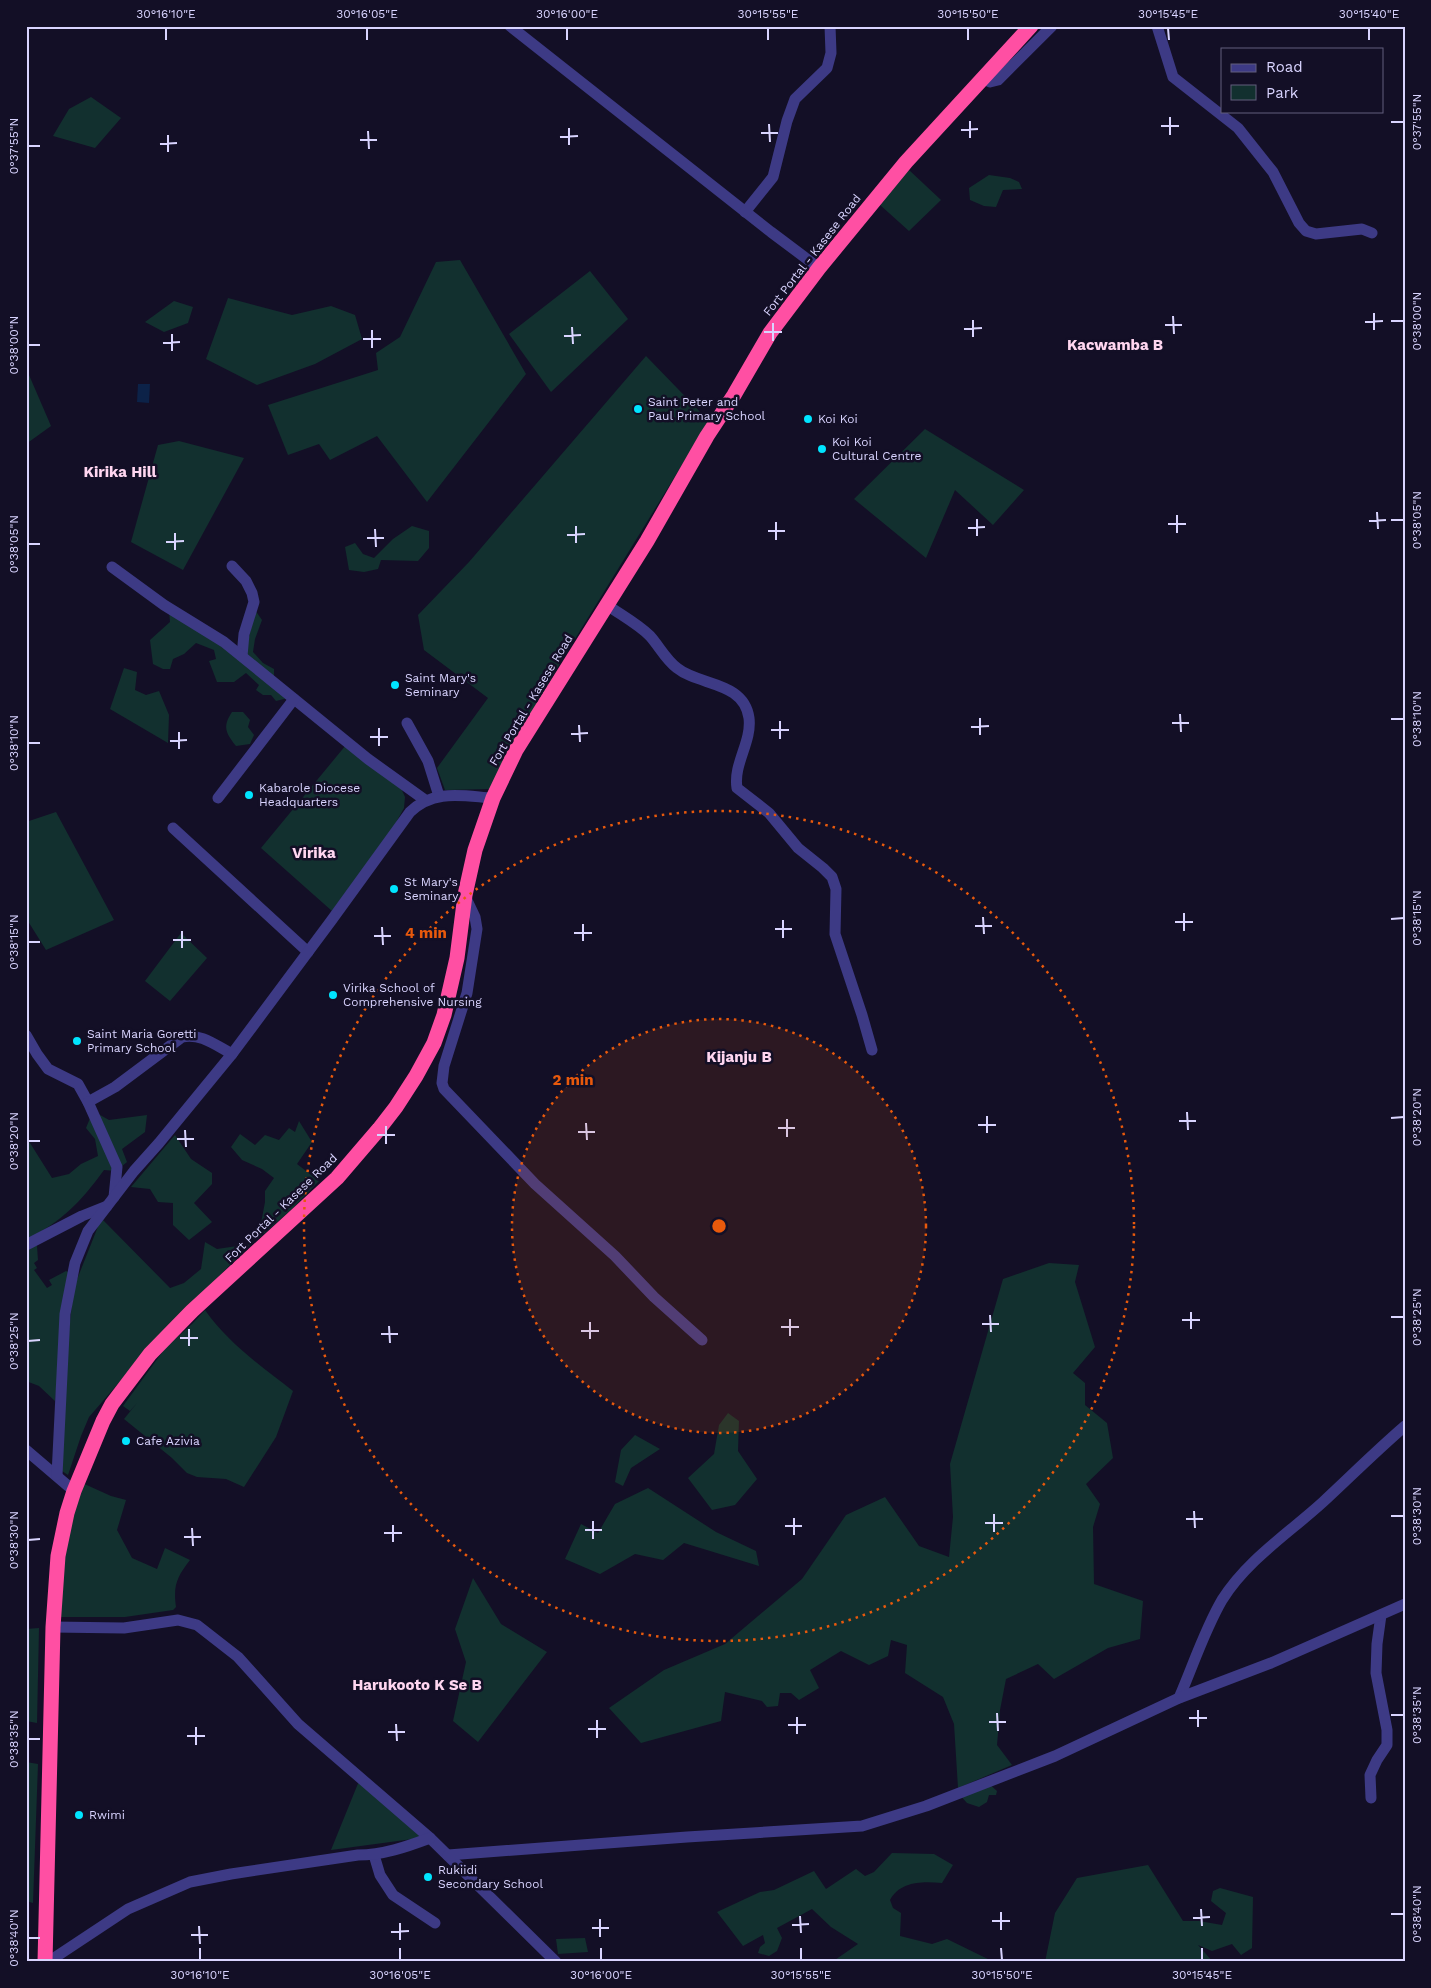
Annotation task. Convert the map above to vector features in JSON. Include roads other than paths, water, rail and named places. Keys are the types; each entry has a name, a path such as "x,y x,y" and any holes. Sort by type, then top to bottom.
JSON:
{"highway":[{"name":"Fort Portal - Kasese Road","path":"46,1962 53,1627 58,1556 67,1513 74,1491 103,1421 116,1399 150,1354 192,1312 337,1178 396,1107 416,1076 434,1042 444,1014 458,958 465,895 475,850 493,798 516,750 647,541 707,436 734,395 770,333 819,268 906,162 1031,26"}],"street":[{"path":"510,26 745,212 819,268"},
{"path":"745,212 773,177 787,121 795,99 827,68 831,53 830,26"},
{"path":"983,78 990,82 998,80 1052,26"},
{"path":"1156,26 1173,77 1238,128 1273,172 1299,223 1306,231 1316,234 1362,228 1372,233"},
{"path":"232,566 246,581 254,602 244,634 242,656"},
{"path":"112,567 164,605 224,642 368,759 425,800"},
{"path":"607,604 643,629 676,668 686,674 727,689 738,697 744,706 749,716 749,733 736,780 738,788 769,813 798,848 832,877 836,889 835,934 872,1050"},
{"path":"218,798 294,700"},
{"path":"407,723 428,761 439,796"},
{"path":"57,1475 65,1314 75,1263 88,1231 134,1171 159,1144 232,1054 410,812 425,800 439,796 493,798"},
{"path":"173,828 308,952"},
{"path":"465,895 475,917 477,929 467,993 444,1066 442,1083 444,1089 534,1184 615,1256 654,1297 702,1340"},
{"path":"26,1035 48,1069 78,1084 88,1102 117,1167 110,1202"},
{"path":"88,1102 115,1087 182,1037 200,1036 232,1054"},
{"path":"117,1167 134,1171"},
{"path":"26,1245 110,1202"},
{"path":"1179,1698 1209,1626 1223,1599 1243,1573 1279,1538 1323,1502 1354,1471 1405,1426"},
{"path":"26,1450 74,1491"},
{"path":"448,1855 862,1826 926,1806 1055,1756 1179,1698 1271,1663 1405,1604"},
{"path":"1371,1798 1370,1775 1377,1760 1387,1746 1387,1730 1376,1674 1377,1644 1381,1615"},
{"path":"53,1627 124,1628 178,1620 197,1625 238,1657 282,1708 308,1734 430,1838 556,1962"},
{"path":"46,1962 128,1909 190,1882 358,1855 374,1855 407,1847 430,1838"},
{"path":"374,1855 380,1875 393,1895 436,1923"}],"water":[{"path":"138,384 150,384 149,403 137,402"}],"place":[{"name":"Saint Peter and Paul Primary School","path":"638,409"},
{"name":"Koi Koi","path":"808,419"},
{"name":"Koi Koi Cultural Centre","path":"822,449"},
{"name":"Saint Mary's Seminary","path":"395,685"},
{"name":"Kabarole Diocese Headquarters","path":"249,795"},
{"name":"St Mary's Seminary","path":"394,889"},
{"name":"Virika School of Comprehensive Nursing","path":"333,995"},
{"name":"Saint Maria Goretti Primary School","path":"77,1041"},
{"name":"Cafe Azivia","path":"126,1441"},
{"name":"Rwimi","path":"79,1815"},
{"name":"Rukiidi Secondary School","path":"428,1877"}],"district":[{"name":"Kacwamba B","path":"1115,345"},
{"name":"Kirika Hill","path":"120,472"},
{"name":"Virika","path":"314,853"},
{"name":"Kijanju B","path":"739,1057"},
{"name":"Harukooto K Se B","path":"417,1685"}]}
